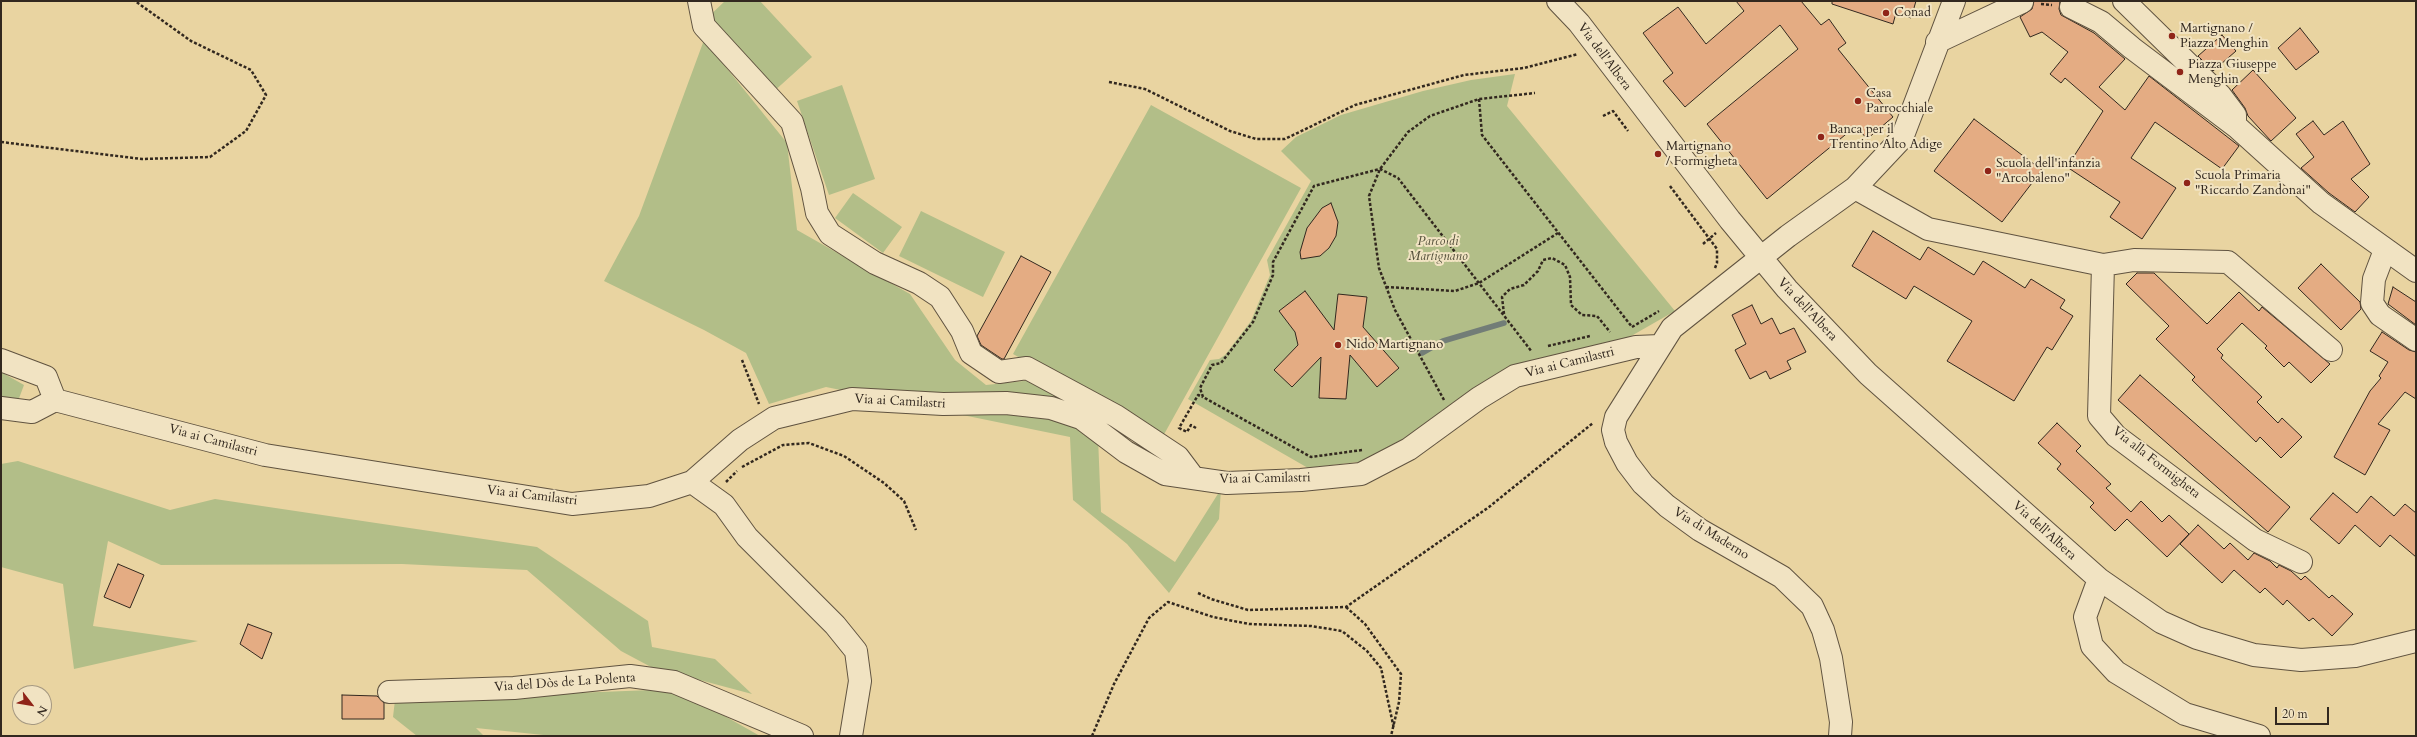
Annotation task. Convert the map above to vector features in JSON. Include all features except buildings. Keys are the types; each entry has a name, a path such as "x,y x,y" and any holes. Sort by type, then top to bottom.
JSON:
{"street":[{"path":"699,1 704,26 792,122 812,188 817,213 830,234 875,264 919,283 940,297 962,331 972,353 999,372 1027,368 1110,412 1178,457 1193,477"},
{"path":"1760,257 1855,188 1902,138 1913,112 1937,42 1954,1"},
{"path":"2124,1 2220,95 2235,115 2235,125"},
{"path":"1937,42 2022,2"},
{"path":"2072,4 2101,22 2132,48 2235,125 2321,203 2416,271"},
{"name":"Via dell'Albera","path":"1570,6 1642,107 1787,289 1868,374 2099,579 2160,622 2197,638 2254,655 2301,660 2355,656 2416,640"},
{"path":"1855,188 1928,229 2103,265 2134,260 2228,262 2331,350"},
{"path":"2385,250 2374,279 2372,304 2380,315 2416,340"},
{"name":"Via di Maderno","path":"1760,257 1672,328 1616,417 1613,430 1616,442 1627,463 1643,484 1667,506 1700,530 1782,577 1812,606 1823,630 1831,658 1841,722 1840,736"},
{"name":"Via alla Formigheta","path":"2103,265 2099,416 2116,436 2255,540 2301,562"},
{"name":"Via ai Camilastri","path":"55,400 265,455 572,504 649,496 692,482 740,440 774,418 852,399 943,404 1006,403 1051,408 1081,418 1126,452 1165,474 1227,483 1301,480 1360,474 1409,449 1479,398 1515,376 1636,347 1660,346"},
{"path":"1,360 46,377 55,400 32,412 1,408"},
{"path":"692,482 724,505 747,537 835,625 856,651 860,681 852,736"},
{"path":"2099,579 2085,617 2092,646 2116,672 2185,714 2259,736"},
{"name":"Via del Dòs de La Polenta","path":"389,692 514,688 630,676 674,682 802,736"}],"path":[{"path":"1,142 142,159 210,157 246,131 266,96 251,70 191,41 135,1"},
{"path":"2022,2 2072,4"},
{"path":"1109,82 1145,89 1230,131 1256,139 1285,139 1355,105 1464,75 1524,68 1598,47"},
{"path":"1444,400 1398,316 1379,268 1372,229 1369,196 1380,168 1408,132 1430,116 1479,99 1535,93"},
{"path":"1479,99 1482,135 1632,327"},
{"path":"1603,116 1613,111 1628,131"},
{"path":"1203,397 1200,388 1212,365 1221,362 1253,322 1273,275 1273,262 1314,186 1380,168 1398,178 1533,352"},
{"path":"1670,186 1717,249 1717,263 1710,274"},
{"path":"1386,287 1455,291 1479,283 1558,233"},
{"path":"1703,244 1716,233"},
{"path":"1504,316 1502,297 1510,289 1524,284 1538,271 1543,260 1552,258 1565,265 1570,277 1571,305 1582,315 1597,316 1610,332"},
{"path":"1625,328 1632,327 1662,309"},
{"path":"1602,333 1617,330"},
{"path":"1545,347 1558,342 1595,335"},
{"path":"1526,356 1539,350"},
{"path":"742,360 764,415 769,422"},
{"path":"1196,428 1190,425 1186,432 1179,428 1198,394 1311,457 1364,450"},
{"path":"1438,405 1450,397"},
{"path":"1198,593 1211,599 1248,610 1346,607 1489,507 1597,420"},
{"path":"711,496 743,466 783,445 809,443 844,456 884,483 904,501 916,530"},
{"path":"1092,736 1114,684 1149,618 1168,602 1213,617 1249,624 1312,626 1342,631 1367,651 1381,668 1394,729"},
{"path":"1346,607 1365,624 1401,674 1394,729 1391,736"}],"green space":[{"path":"725,1 760,1 812,57 772,93 705,20"},
{"path":"704,40 787,143 797,230 910,294 955,360 986,385 1033,380 1097,412 1101,512 1175,562 1221,489 1219,519 1169,593 1127,544 1073,500 1070,437 826,387 769,404 746,353 704,330 604,281 639,216"},
{"name":"Parco di Martignano","path":"1515,74 1507,106 1675,311 1626,339 1553,357 1374,460 1308,468 1188,399 1210,360 1219,359 1225,355 1251,321 1270,275 1267,260 1311,181 1281,151 1296,137 1341,115 1423,91 1471,80"},
{"path":"842,85 875,179 829,195 797,101"},
{"path":"1151,105 1301,188 1162,438 1013,354"},
{"path":"853,193 902,227 883,253 835,218"},
{"path":"921,211 1005,252 983,297 899,256"},
{"path":"1,372 24,385 18,401 1,399"},
{"path":"18,461 170,510 215,499 537,547 648,621 652,647 715,659 752,694 651,667 621,651 527,570 402,564 161,565 108,541 93,626 198,641 74,669 63,584 1,567 1,464"},
{"path":"677,689 760,736 553,736 476,728 484,736 417,736 393,717 395,700"}],"waterway":[{"path":"1422,353 1443,341 1504,323"}],"place":[{"name":"Conad","path":"1886,13"},
{"name":"Martignano / Piazza Menghin","path":"2172,36"},
{"name":"Piazza Giuseppe Menghin","path":"2180,72"},
{"name":"Casa Parrocchiale","path":"1858,101"},
{"name":"Banca per il Trentino Alto Adige","path":"1821,137"},
{"name":"Martignano / Formigheta","path":"1658,154"},
{"name":"Scuola dell'infanzia \"Arcobaleno\"","path":"1988,171"},
{"name":"Scuola Primaria \"Riccardo Zandonai\"","path":"2187,183"},
{"name":"Nido Martignano","path":"1338,345"}]}
